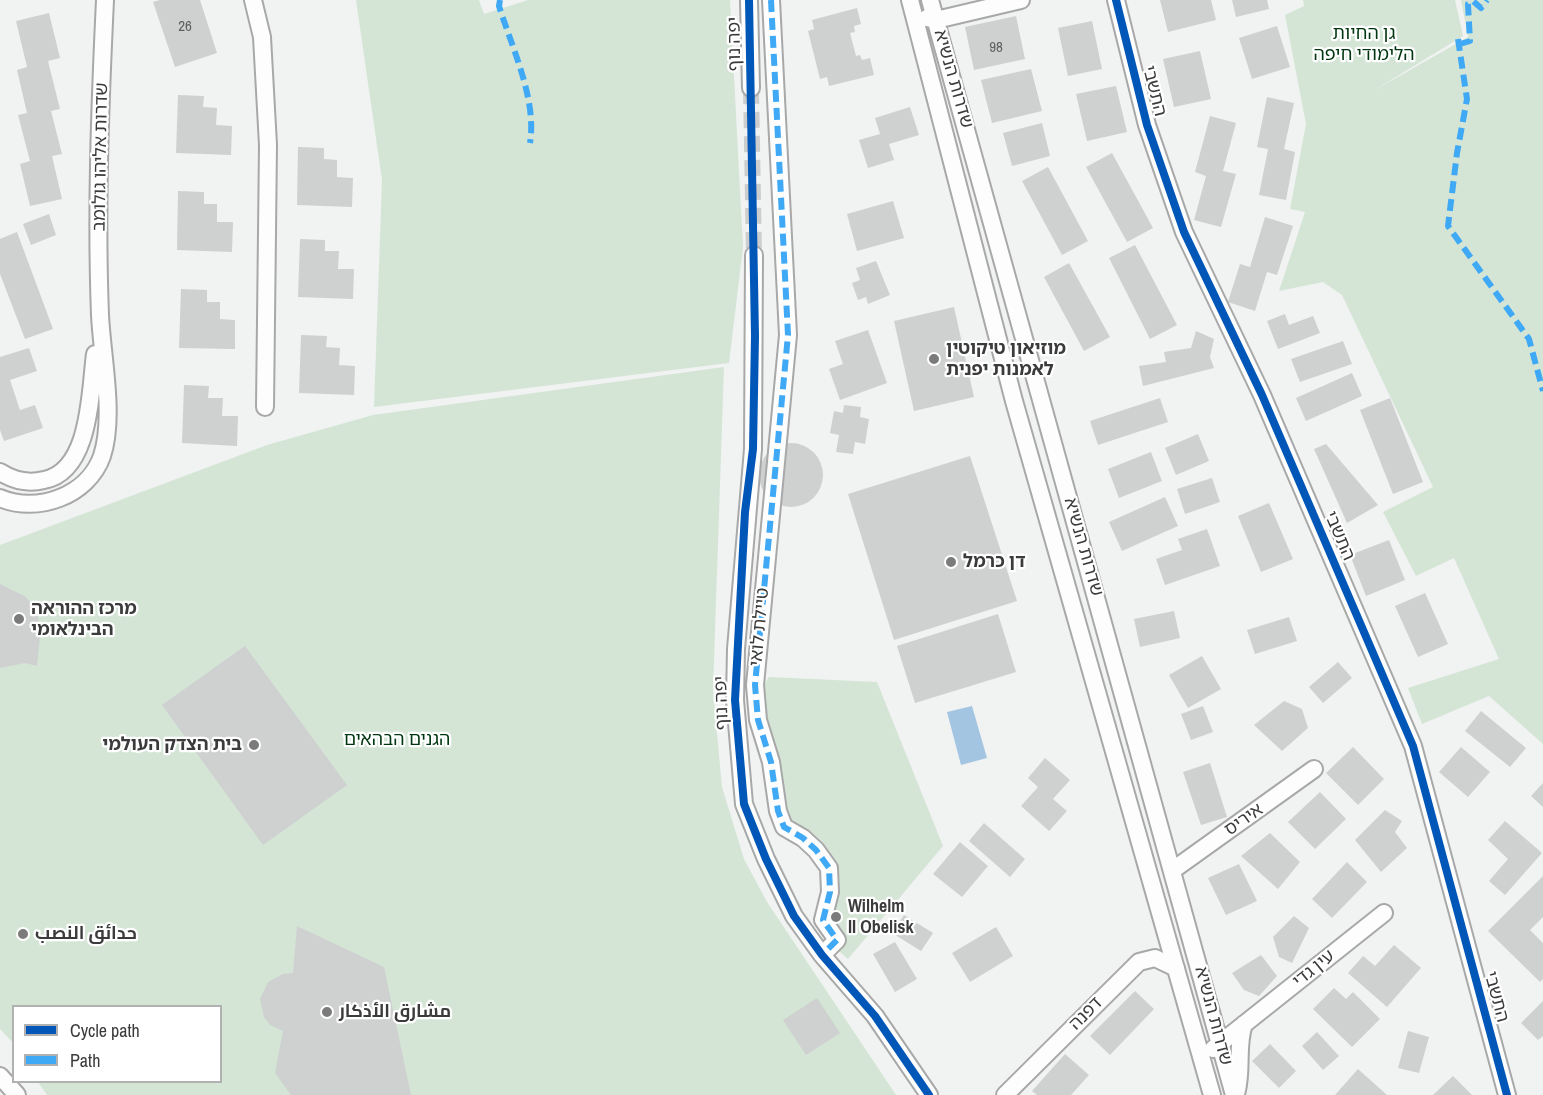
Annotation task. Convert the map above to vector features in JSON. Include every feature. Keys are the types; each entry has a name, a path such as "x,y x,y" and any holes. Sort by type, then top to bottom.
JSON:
{"street":[{"name":"שדרות אליהו גולומב","path":"0,498 22,505 55,500 86,482 95,471 102,456 107,420 100,314 99,131 105,0"},
{"path":"253,0 262,37 268,145 265,407"},
{"name":"יפה נוף","path":"749,0 751,88"},
{"name":"טיילת לואי","path":"771,0 782,264 788,335 755,685 758,720 771,762 778,811 784,827 803,838 816,850 829,868 830,892 823,920 837,940 822,955"},
{"name":"שדרות הנשיא","path":"930,0 1235,1095"},
{"path":"911,4 923,17 936,20 1021,0"},
{"name":"התשבי","path":"1116,0 1147,124 1184,232 1262,395 1413,746 1507,1095"},
{"name":"שדרות הנשיא","path":"911,4 1014,401 1212,1095"},
{"name":"יפה נוף","path":"754,255 753,448 736,659 740,765 744,804 766,859 794,916 822,955 875,1016 929,1095"},
{"name":"שדרות אליהו גולומב","path":"0,472 29,483 46,480 54,478 67,468 76,455 86,424 100,314"},
{"name":"איריס","path":"1173,870 1314,769"},
{"name":"עין גדי","path":"1204,1064 1210,1053 1221,1043 1384,913"},
{"name":"דפנה","path":"1005,1095 1139,962 1155,958 1176,968"},
{"path":"1235,1095 1241,1064 1240,1038 1244,1024"},
{"path":"0,1076 17,1095"}],"green space":[{"path":"356,0 479,0 484,14 528,0 730,0 743,247 729,363 374,407 382,180"},
{"name":"גן החיות הלימודי חיפה","path":"1303,0 1455,0 1463,36 1373,91 1468,37 1461,0 1543,0 1543,744 1489,696 1422,724 1408,688 1499,659 1454,558 1416,576 1383,512 1433,487 1342,295 1323,282 1279,291 1305,212 1290,209 1306,124 1285,15 1304,6"},
{"name":"הגנים הבהאים","path":"724,367 713,690 722,787 744,859 767,902 896,1095 47,1095 39,1083 222,1083 222,1005 12,1005 12,1042 0,1029 0,545 267,445 373,415"},
{"path":"769,677 877,682 943,846 848,959 837,948 831,937 831,918 839,888 834,865 821,848 797,826 785,808 764,721 762,703 764,688"}],"water":[{"path":"972,706 987,758 961,765 947,712"}],"building":[{"path":"200,0 217,53 175,67 153,2"},
{"path":"1160,0 1211,0 1216,20 1168,32"},
{"path":"1232,0 1267,0 1269,9 1236,17"},
{"path":"857,8 861,24 854,26 855,32 850,33 856,56 860,55 862,60 870,58 874,75 829,86 827,77 820,79 808,31 814,29 812,20"},
{"path":"49,13 60,58 48,61 60,109 51,111 62,154 52,156 62,199 30,206 20,164 30,161 18,115 27,113 17,70 27,67 16,21"},
{"path":"1016,16 1025,59 974,70 965,27"},
{"path":"1092,21 1102,69 1068,76 1058,28"},
{"path":"1277,26 1290,67 1252,79 1239,38"},
{"path":"1200,51 1211,99 1174,107 1163,59"},
{"path":"1031,69 1042,111 992,123 981,80"},
{"path":"1116,86 1127,132 1087,141 1076,94"},
{"path":"178,95 204,96 203,107 217,108 216,125 232,126 231,155 176,153"},
{"path":"1267,97 1294,103 1284,149 1295,152 1286,200 1259,195 1268,149 1257,147"},
{"path":"910,107 919,135 889,144 894,160 868,168 859,140 880,134 875,118"},
{"path":"1210,116 1236,123 1223,171 1236,174 1221,227 1194,220 1206,176 1195,172"},
{"path":"1042,123 1050,156 1012,166 1003,133"},
{"path":"298,147 324,148 324,159 337,160 337,177 353,178 352,207 297,205"},
{"path":"1112,153 1153,228 1127,242 1086,167"},
{"path":"1048,167 1088,241 1062,255 1022,181"},
{"path":"178,191 204,192 204,204 217,204 217,222 233,222 232,252 177,250"},
{"path":"893,201 904,238 857,251 847,214"},
{"path":"49,214 56,235 31,245 23,224"},
{"path":"1265,217 1293,226 1277,275 1267,272 1255,311 1228,302 1240,264 1250,267"},
{"path":"17,232 53,329 25,339 0,274 0,239"},
{"path":"300,239 325,240 325,251 339,251 338,269 354,269 353,299 298,297"},
{"path":"1135,245 1177,325 1150,339 1109,258"},
{"path":"876,261 890,295 868,304 866,297 858,300 852,283 860,280 856,268"},
{"path":"1069,263 1110,337 1084,351 1044,277"},
{"path":"181,289 207,290 207,302 220,302 220,319 235,320 235,349 179,348"},
{"name":"מוזיאון טיקוטין לאמנות יפנית","path":"954,307 974,397 914,411 894,321"},
{"path":"1285,314 1289,325 1313,316 1320,333 1278,349 1267,321"},
{"path":"868,330 887,383 840,400 829,369 843,364 835,341"},
{"path":"1196,331 1214,339 1210,357 1214,368 1143,386 1139,366 1166,362 1164,352 1191,348"},
{"path":"301,335 327,336 326,347 340,348 339,365 355,366 354,395 299,393"},
{"path":"1343,341 1352,364 1300,382 1291,359"},
{"path":"29,348 37,371 10,380 20,410 35,405 43,428 4,441 0,430 0,357"},
{"path":"1352,373 1362,396 1306,421 1296,398"},
{"path":"184,385 209,386 208,398 223,398 222,416 238,416 237,446 182,443"},
{"path":"1160,398 1168,422 1098,445 1090,421"},
{"path":"1390,398 1423,482 1393,494 1360,410"},
{"path":"844,405 861,407 860,417 869,419 865,444 855,442 853,454 836,452 839,435 830,433 834,411 843,413"},
{"path":"1198,434 1209,461 1176,475 1165,448"},
{"path":"791,443 809,449 817,457 823,475 817,493 809,501 791,507 773,501 765,493 759,475 765,457 773,449"},
{"path":"1326,444 1378,505 1347,523 1314,449"},
{"path":"1151,452 1162,481 1119,498 1108,469"},
{"path":"970,456 1017,601 894,640 848,494"},
{"path":"1212,478 1220,502 1185,514 1177,489"},
{"path":"1165,497 1178,526 1122,551 1109,522"},
{"path":"1269,503 1293,559 1261,572 1238,516"},
{"path":"1207,529 1220,566 1165,585 1156,559 1182,550 1178,539"},
{"path":"1389,540 1405,580 1366,596 1350,555"},
{"name":"מרכז ההוראה הבינלאומי","path":"0,584 26,597 36,611 41,627 37,666 25,663 0,668"},
{"path":"1425,593 1448,644 1418,657 1395,606"},
{"path":"1174,611 1180,638 1140,647 1134,619"},
{"path":"998,614 1016,672 915,703 897,646"},
{"path":"1289,617 1297,641 1255,654 1247,630"},
{"name":"בית הצדק העולמי","path":"245,646 347,785 263,845 162,705"},
{"path":"1202,656 1221,689 1188,708 1169,675"},
{"path":"1338,662 1352,678 1323,703 1309,687"},
{"path":"1284,701 1302,709 1308,728 1282,751 1254,725"},
{"path":"1203,706 1213,732 1191,740 1181,714"},
{"path":"1481,711 1526,748 1510,767 1465,731"},
{"path":"1353,747 1384,779 1358,805 1326,773"},
{"path":"1461,747 1490,772 1468,797 1439,772"},
{"path":"1045,758 1070,780 1053,799 1067,811 1049,831 1021,806 1038,787 1028,778"},
{"path":"1210,763 1227,817 1201,825 1183,772"},
{"path":"1543,783 1543,807 1531,796"},
{"path":"1320,792 1346,819 1315,849 1288,822"},
{"path":"1385,810 1402,821 1395,832 1407,848 1381,872 1355,840"},
{"path":"1505,821 1542,853 1505,895 1489,881 1508,859 1488,840"},
{"path":"984,823 1025,859 1010,877 969,841"},
{"path":"1270,833 1300,862 1278,889 1241,856"},
{"path":"960,842 988,866 962,897 933,874"},
{"path":"1347,862 1367,882 1332,918 1312,899"},
{"path":"1239,864 1257,901 1226,915 1208,878"},
{"path":"1543,876 1543,917 1530,930 1543,943 1543,979 1540,982 1488,931"},
{"path":"904,915 933,933 921,951 892,933"},
{"path":"1294,916 1309,928 1292,963 1279,957 1273,937"},
{"name":"مشارق الأذكار","path":"297,926 384,967 411,1095 291,1095 275,1073 283,1031 270,1025 264,1017 260,999 268,982 283,974 293,973"},
{"path":"996,927 1013,956 970,982 952,953"},
{"path":"895,942 917,979 895,992 873,954"},
{"path":"1394,945 1421,968 1387,1007 1348,973 1363,956 1375,966"},
{"path":"1261,955 1277,976 1259,996 1244,990 1232,973"},
{"path":"1334,988 1346,999 1353,992 1380,1019 1352,1047 1313,1009"},
{"path":"1135,991 1154,1009 1110,1055 1090,1036"},
{"path":"817,998 840,1033 806,1055 783,1020"},
{"path":"1543,1001 1543,1036 1538,1040 1521,1023"},
{"path":"1408,1031 1429,1037 1419,1073 1398,1068"},
{"path":"1317,1032 1339,1056 1323,1070 1302,1046"},
{"path":"1270,1044 1296,1071 1279,1088 1252,1061"},
{"path":"1065,1054 1089,1075 1071,1095 1037,1095 1032,1091"},
{"path":"1358,1069 1387,1095 1335,1095"},
{"path":"1453,1076 1472,1095 1433,1095"}],"tunnel":[{"path":"751,88 754,255"}],"marked path":[{"path":"500,0 499,6 527,91 531,126 530,143"},
{"path":"771,0 788,335 755,685 758,720 771,762 778,811 784,827 803,838 816,850 829,868 830,892 823,920 837,940 822,955"},
{"path":"1460,44 1470,41 1468,4 1473,1 1481,8 1487,0"},
{"path":"1458,39 1467,99 1457,153 1448,226 1529,339 1543,391"}],"cycle path":[{"path":"749,0 755,336 753,449 745,512 735,700 744,804 766,859 794,916 822,955 875,1016 929,1095"},
{"path":"1116,0 1147,125 1184,232 1262,395 1413,746 1507,1095"}],"place":[{"name":"מוזיאון טיקוטין לאמנות יפנית","path":"934,359"},
{"name":"דן כרמל","path":"951,562"},
{"name":"מרכז ההוראה הבינלאומי","path":"19,619"},
{"name":"בית הצדק העולמי","path":"254,745"},
{"name":"Wilhelm II Obelisk","path":"836,917"},
{"name":"حدائق النصب","path":"23,934"},
{"name":"مشارق الأذكار","path":"327,1012"}]}
